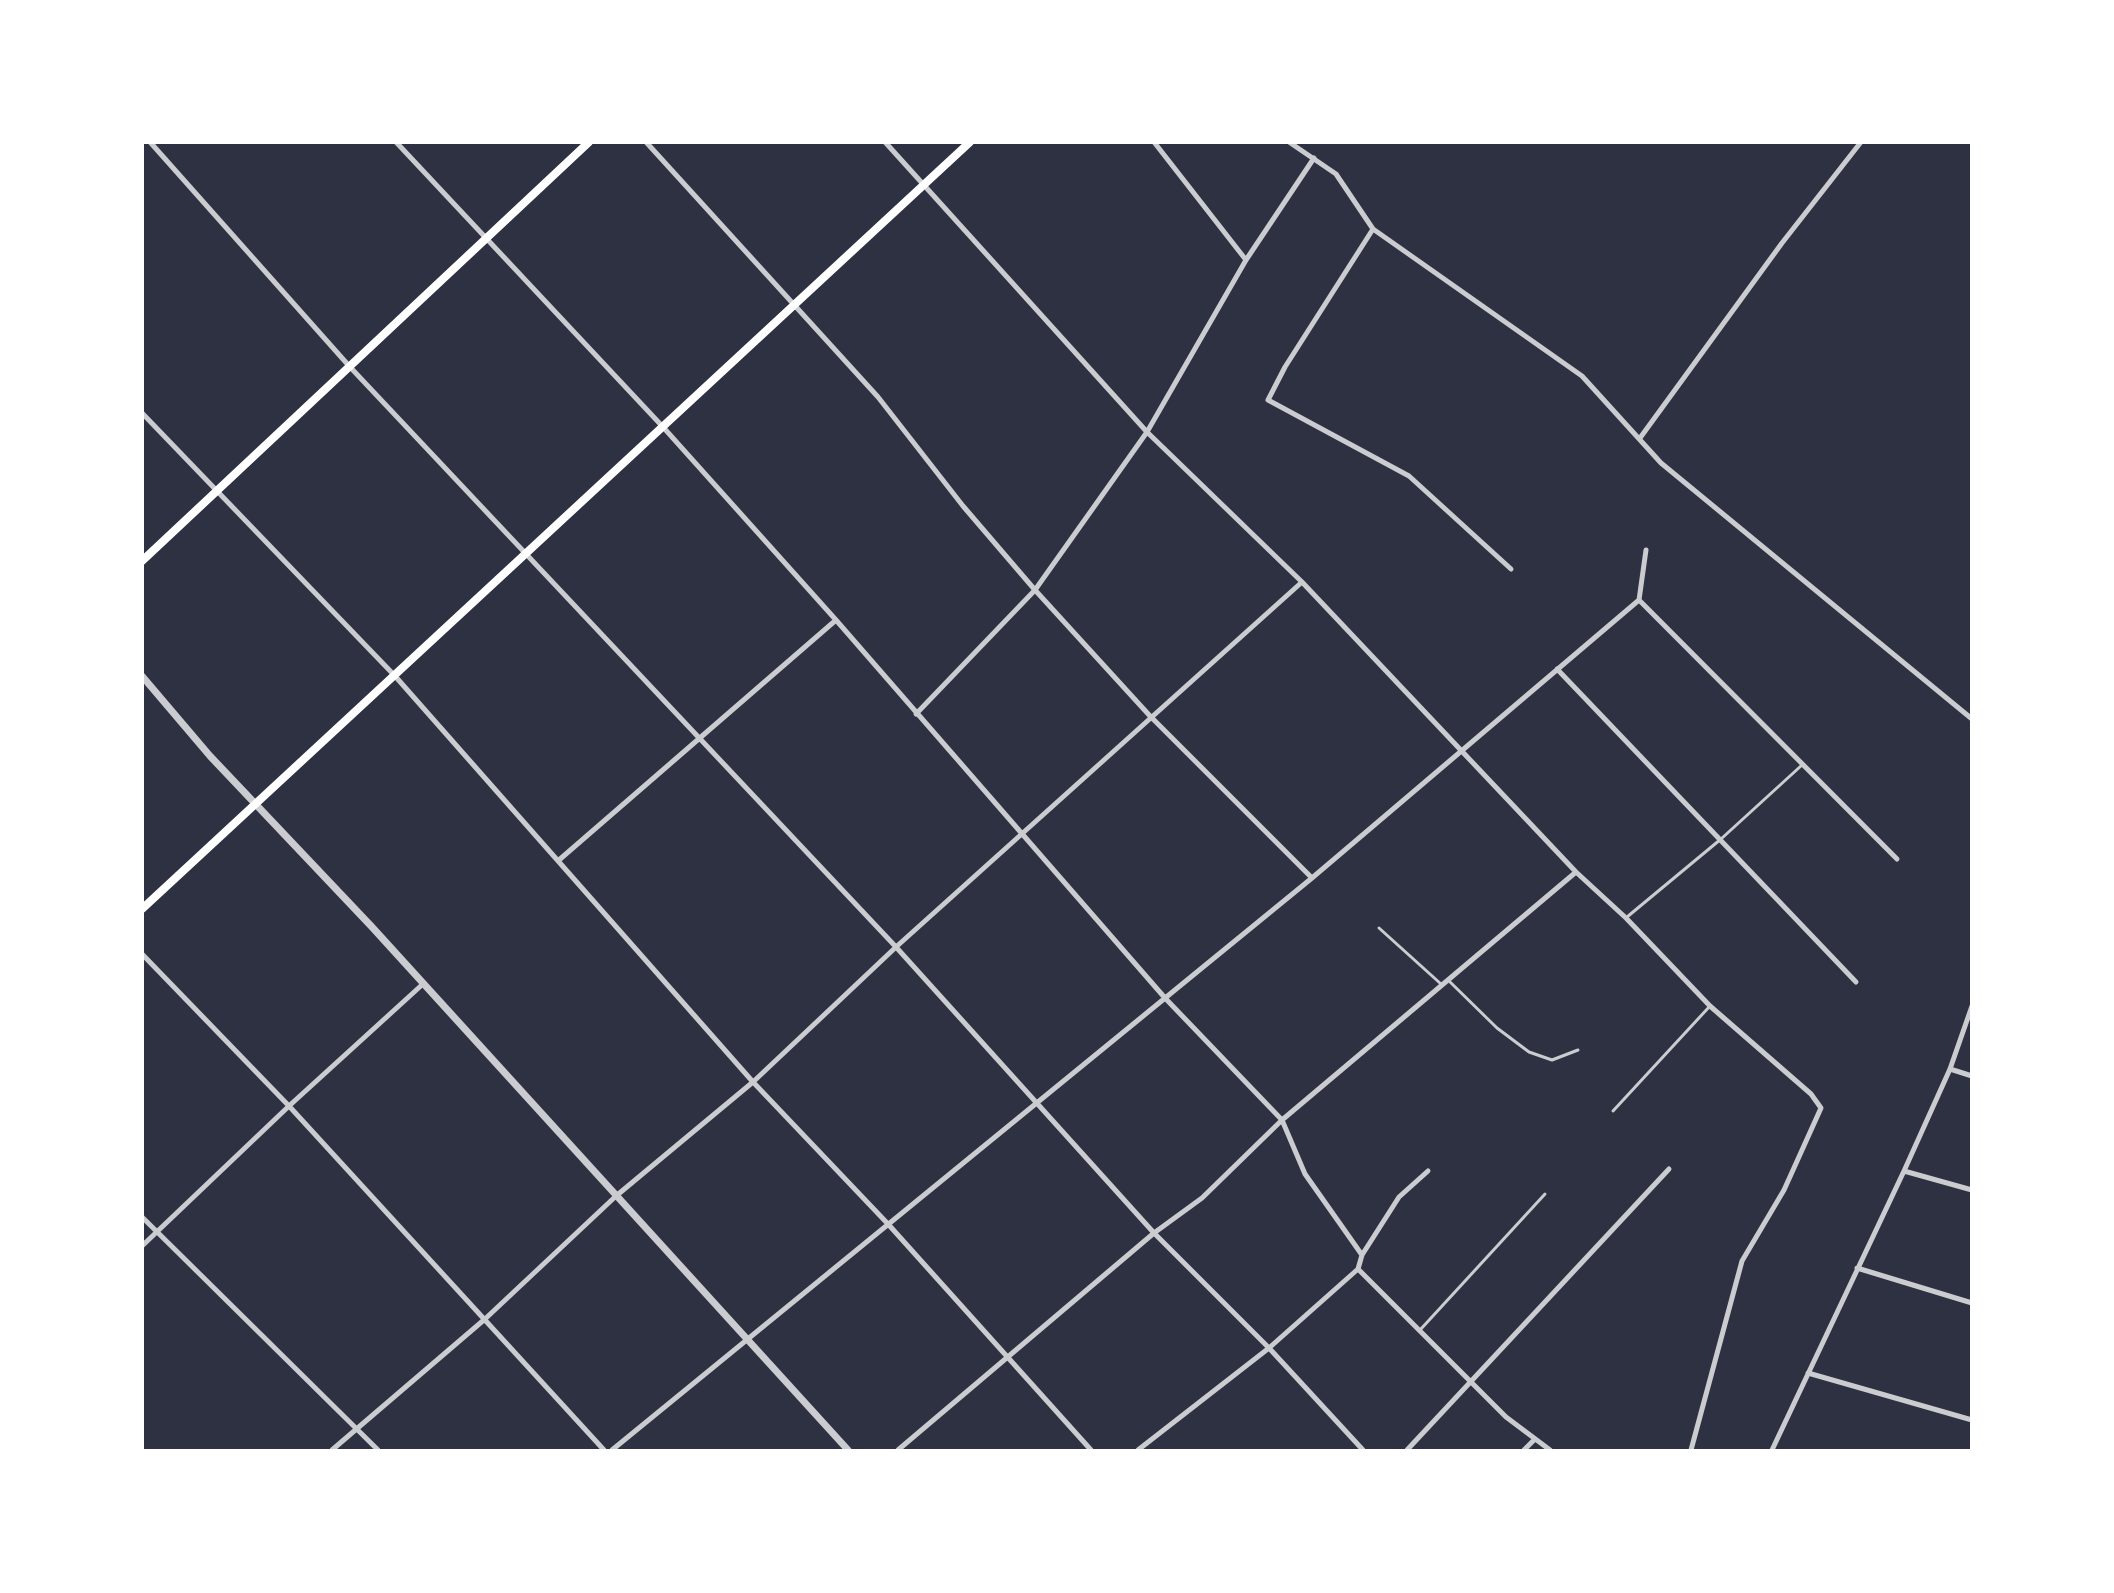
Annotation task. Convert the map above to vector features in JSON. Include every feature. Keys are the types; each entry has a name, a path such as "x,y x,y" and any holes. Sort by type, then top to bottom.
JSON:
{"main road":[{"path":"142,561 589,142"},
{"path":"142,909 256,806 970,142"}],"street":[{"path":"150,142 350,367 528,553 896,946 1155,1233 1269,1348 1363,1450"},
{"path":"396,142 485,240 663,427 836,620 1165,998 1282,1120 1305,1174 1362,1255"},
{"path":"646,142 878,397 963,506 1035,590 1150,716 1312,878"},
{"path":"885,142 1147,432 1302,582 1576,872 1626,918 1710,1006 1811,1094 1821,1108 1784,1190 1742,1261 1691,1450"},
{"path":"1154,142 1246,260"},
{"path":"1289,142 1336,174 1373,229 1582,376 1661,463 1971,719"},
{"path":"1640,438 1782,243 1861,142"},
{"path":"916,714 1035,590 1147,432 1246,260 1314,159"},
{"path":"1373,229 1285,367 1268,400 1409,476 1511,569"},
{"path":"142,413 216,493 395,676 753,1082 888,1224 1091,1450"},
{"path":"612,1450 1312,878 1639,600 1647,550"},
{"path":"332,1450 485,1319 616,1196 753,1082 896,946 1302,582"},
{"path":"1639,600 1897,859"},
{"path":"559,860 836,620"},
{"path":"1557,669 1856,982"},
{"path":"142,676 256,806 424,984 848,1450"},
{"path":"898,1450 1155,1233 1202,1198 1282,1120 1576,872"},
{"path":"142,954 289,1106 604,1450"},
{"path":"142,1246 289,1106 424,984"},
{"path":"1772,1450 1950,1069 1971,1006"},
{"path":"1950,1069 1971,1076"},
{"path":"1407,1450 1669,1168"},
{"path":"1138,1450 1269,1348 1358,1269 1362,1255 1399,1197 1428,1171"},
{"path":"1904,1171 1971,1190"},
{"path":"142,1217 378,1450"},
{"path":"1857,1268 1971,1303"},
{"path":"1358,1269 1471,1381 1534,1440 1550,1450"},
{"path":"1808,1373 1971,1419"},
{"path":"1524,1450 1534,1440"}],"lane":[{"path":"1626,918 1721,839 1802,765"},
{"path":"1379,928 1443,985"},
{"path":"1448,980 1497,1028 1529,1052 1552,1060 1578,1050"},
{"path":"1613,1111 1710,1006"},
{"path":"1419,1331 1545,1194"}]}
